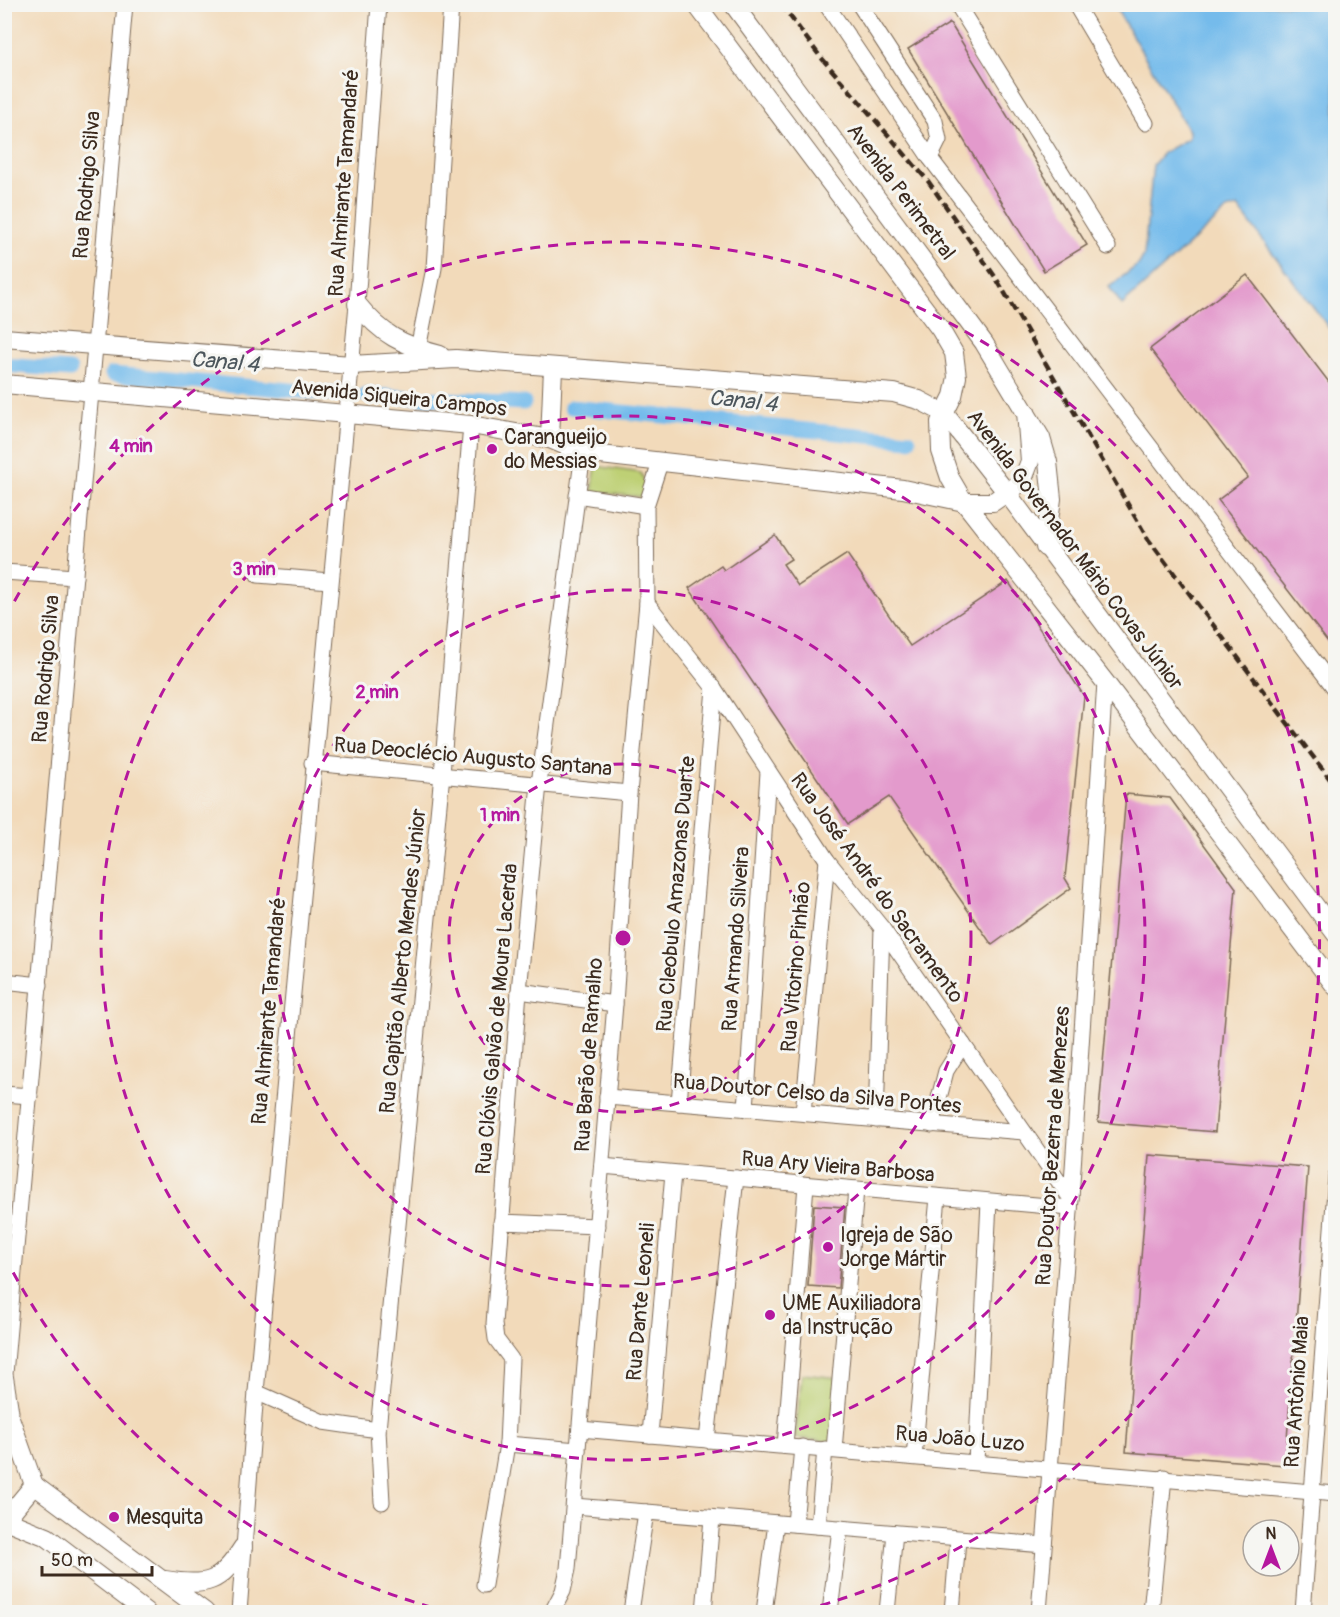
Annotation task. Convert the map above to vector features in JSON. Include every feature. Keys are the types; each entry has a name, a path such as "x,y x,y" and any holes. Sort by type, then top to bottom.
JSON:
{"main road":[{"path":"696,4 940,328 954,353 957,377 953,396 944,413"},
{"name":"Avenida Perimetral","path":"733,4 984,343 1041,438 1048,462 1052,499 1045,547"},
{"path":"357,304 371,322 392,339 418,350 456,359"},
{"name":"Avenida Siqueira Campos","path":"4,338 351,368 456,359 553,374 894,393 919,400 944,413"},
{"path":"550,433 553,374"},
{"name":"Avenida Siqueira Campos","path":"4,384 91,387 346,410 550,433 584,453 903,489 964,502 993,502 1007,493"},
{"path":"1007,493 1022,482 1030,461 1026,412"},
{"name":"Avenida Governador Mário Covas Júnior","path":"1335,934 1007,493 944,413 940,422 941,451 950,478 964,502 1105,682 1335,987"},
{"path":"4,1401 34,1485 205,1612"},
{"path":"34,1485 5,1520 47,1537 136,1610"},
{"path":"164,1580 202,1583 221,1577 243,1547"}],"street":[{"name":"Rua Rodrigo Silva","path":"12,1419 5,1374 7,1339 40,985 124,4"},
{"name":"Rua Almirante Tamandaré","path":"239,1612 256,1392 312,763 357,304 379,4"},
{"path":"418,350 435,268 451,4"},
{"path":"826,4 930,158 1335,690"},
{"path":"859,4 935,121 939,140 930,158"},
{"path":"957,4 1108,247"},
{"path":"1075,4 1146,123"},
{"name":"Rua Capitão Alberto Mendes Júnior","path":"382,1502 378,1430 442,774 471,425"},
{"name":"Rua Clóvis Galvão de Moura Lacerda","path":"484,1585 507,1444 511,1359 496,1339 494,1324 519,991 539,784 584,453"},
{"name":"Rua Barão de Ramalho","path":"552,1612 567,1579 574,1506 615,1004 629,793 647,603 646,506 660,463"},
{"path":"577,495 646,506"},
{"path":"4,572 75,577"},
{"path":"258,575 330,581"},
{"name":"Rua José André do Sacramento","path":"647,603 714,688 827,860 882,928 1024,1132 1070,1204"},
{"name":"Rua Doutor Bezerra de Menezes","path":"1039,1612 1070,1204 1105,682"},
{"name":"Rua Cleobulo Amazonas Duarte","path":"679,1103 714,688"},
{"name":"Rua Deoclécio Augusto Santana","path":"312,763 629,793"},
{"name":"Rua Armando Silveira","path":"746,1109 768,772"},
{"name":"Rua Vitorino Pinhão","path":"803,1113 827,860"},
{"path":"876,1120 882,928"},
{"path":"4,981 40,985"},
{"path":"519,991 615,1004"},
{"path":"932,1125 946,1071 963,1044"},
{"path":"4,1094 30,1096"},
{"name":"Rua Doutor Celso da Silva Pontes","path":"607,1097 1024,1132"},
{"name":"Rua Ary Vieira Barbosa","path":"602,1166 989,1202 1070,1204"},
{"name":"Rua Dante Leoneli","path":"650,1435 673,1173"},
{"name":"Rua Antônio Maia","path":"1303,1612 1311,1493 1331,1297 1335,1176"},
{"path":"707,1440 736,1178"},
{"path":"785,1446 806,1185"},
{"path":"818,1526 830,1450 856,1189"},
{"path":"915,1456 938,1197"},
{"path":"976,1462 989,1202"},
{"path":"501,1222 597,1226"},
{"path":"256,1392 323,1422 378,1430"},
{"name":"Rua João Luzo","path":"580,1429 1164,1477 1335,1494"},
{"path":"507,1444 578,1450"},
{"path":"795,1524 802,1447"},
{"path":"1151,1612 1164,1477"},
{"path":"574,1506 1044,1545"},
{"path":"631,1612 646,1512"},
{"path":"704,1612 712,1518"},
{"path":"764,1612 776,1523"},
{"path":"830,1612 840,1528"},
{"path":"887,1612 895,1533"},
{"path":"952,1612 958,1539"}],"green space":[{"path":"596,466 641,473 647,487 643,497 592,492"},
{"path":"802,1374 838,1378 833,1442 795,1438"}],"water":[{"path":"1114,5 1335,5 1335,336 1238,207 1227,210 1122,305 1109,287 1139,264 1144,255 1153,165 1164,152 1189,138 1189,131"}],"building":[{"path":"950,23 1087,245 1044,271 908,49"},
{"path":"1247,275 1335,390 1335,651 1218,500 1248,477 1150,349"},
{"path":"775,535 791,559 783,564 798,586 847,554 910,646 1008,581 1084,696 1065,878 1071,888 992,945 889,797 848,824 689,588 721,566 724,570"},
{"path":"1126,794 1170,798 1236,888 1215,1132 1098,1122"},
{"path":"1149,1155 1308,1167 1285,1465 1126,1452"},
{"name":"Igreja de São Jorge Mártir","path":"814,1205 845,1207 838,1288 808,1286"}],"waterway":[{"name":"Canal 4","path":"4,365 70,370"},
{"name":"Canal 4","path":"112,374 335,394"},
{"name":"Canal 4","path":"365,395 524,403"},
{"name":"Canal 4","path":"571,407 909,440"}],"railway":[{"path":"781,4 819,55 928,181 996,278 1148,539 1336,787"}],"place":[{"name":"Carangueijo do Messias","path":"492,449"},
{"name":"Igreja de São Jorge Mártir","path":"828,1247"},
{"name":"UME Auxiliadora da Instrução","path":"770,1315"},
{"name":"Mesquita","path":"114,1517"}]}
